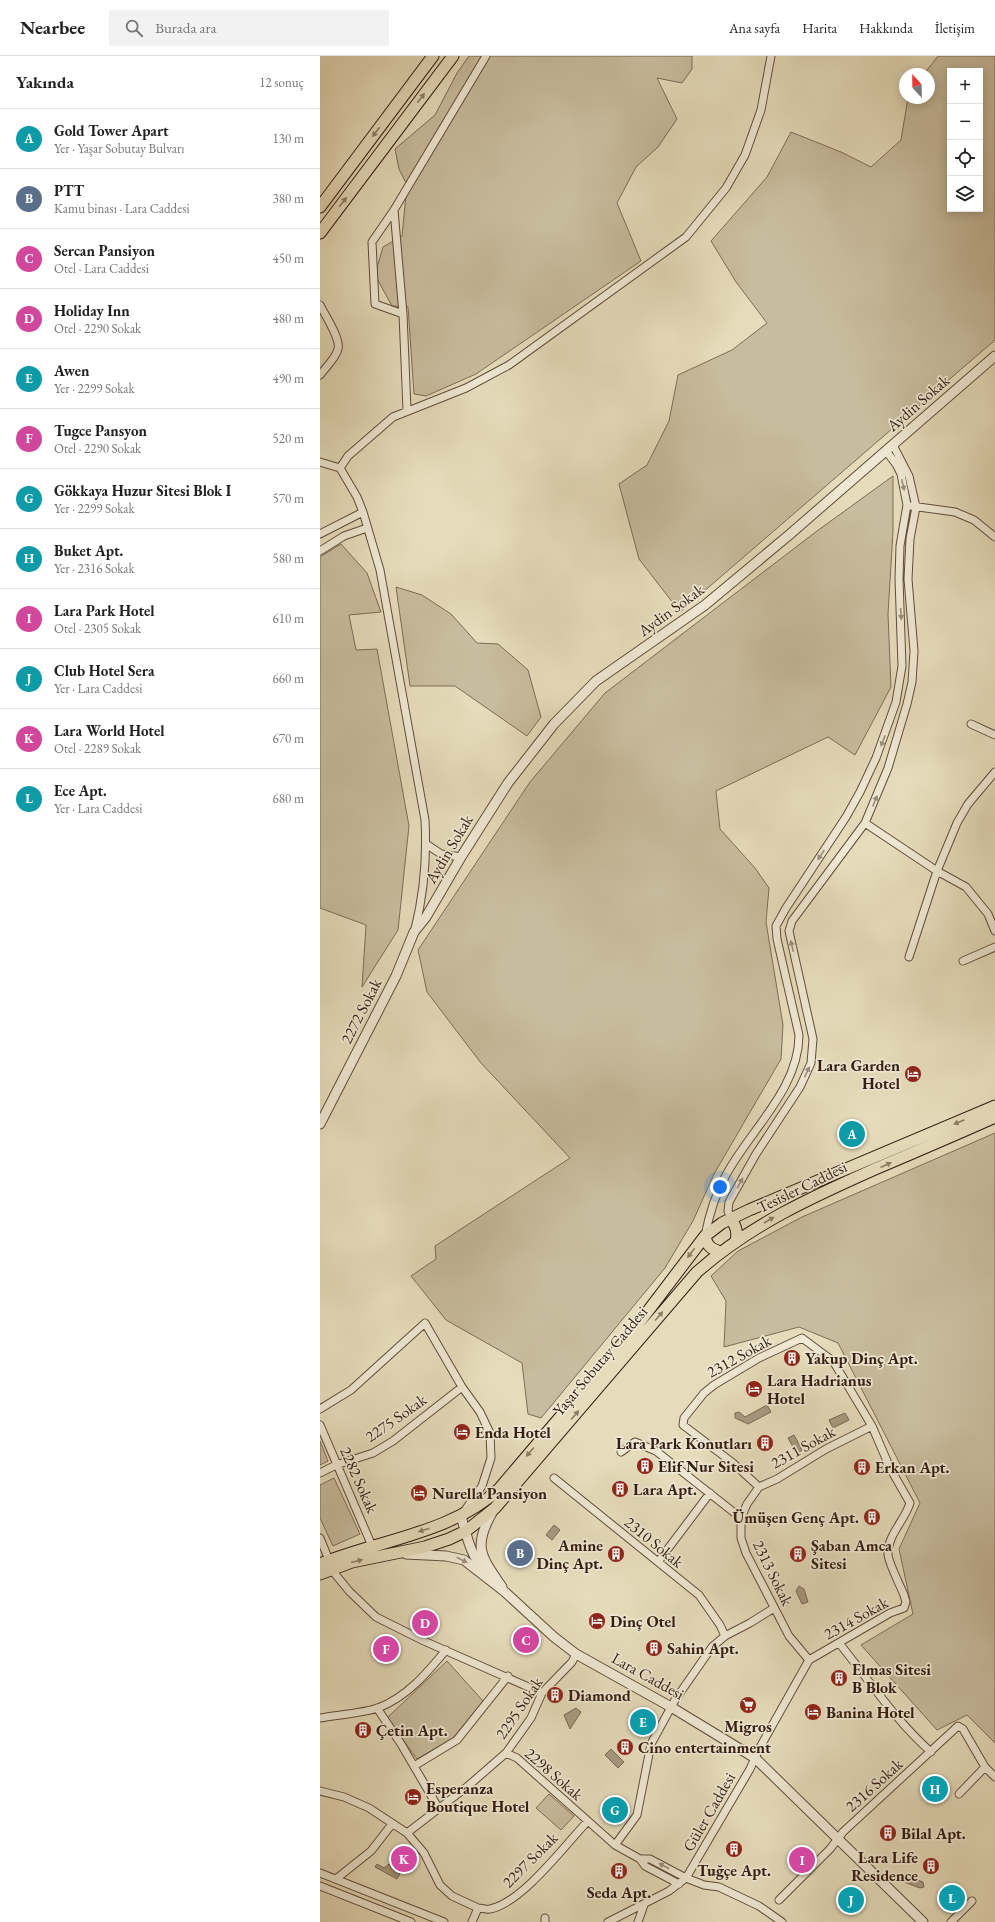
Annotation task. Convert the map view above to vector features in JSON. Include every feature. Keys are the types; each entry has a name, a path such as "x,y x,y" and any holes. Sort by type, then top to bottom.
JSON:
{"main road":[{"path":"320,207 433,56"},
{"path":"320,233 453,56"},
{"path":"327,1564 372,1546 440,1525 481,1505 499,1489 629,1336 705,1236 731,1219 995,1106"},
{"name":"Tesisler Caddesi","path":"736,1241 764,1223 811,1198 995,1117"},
{"path":"731,1219 738,1234 736,1241"},
{"path":"705,1236 707,1244 710,1248 720,1252"},
{"name":"Yaşar Sobutay Caddesi","path":"396,1553 425,1547 466,1532 495,1508 692,1277 720,1252 736,1241"},
{"name":"Lara Caddesi","path":"320,1574 327,1564 396,1553"}],"street":[{"path":"403,314 375,304 372,242 394,210 486,56"},
{"path":"340,468 348,456 393,417 407,410 466,388 509,365 686,237 726,188 745,155 761,110 771,56"},
{"path":"394,210 403,314 407,410"},
{"path":"320,305 339,342 338,350 334,357 320,375"},
{"name":"Aydin Sokak","path":"414,932 426,917 460,857 508,783 554,724 596,681 705,605 995,356"},
{"path":"731,1219 728,1211 729,1202 756,1154 800,1087 811,1063 813,1039 789,931 792,921 865,823 888,768 912,682 914,650 908,579 910,539 916,507 909,476 893,445"},
{"path":"705,1236 708,1222 726,1175 783,1088 797,1060 799,1035 777,939 776,926 786,908 846,817 860,792 876,758 896,702 902,666 899,572 900,546 907,505 901,474 896,464 886,451"},
{"path":"321,461 340,468 354,491 363,512 380,570 425,820 426,844 421,905 414,932"},
{"path":"907,505 955,512 974,520 995,537"},
{"path":"320,534 363,512"},
{"path":"320,551 344,536 367,528"},
{"path":"971,724 995,735"},
{"path":"909,957 937,871 957,823 968,804 995,772"},
{"path":"865,823 937,871 966,887 988,914 995,931"},
{"path":"426,844 441,854 460,857"},
{"name":"2272 Sokak","path":"320,1124 396,976 414,932"},
{"path":"963,961 995,948"},
{"path":"320,1409 351,1390 425,1323 462,1387 480,1412 490,1433 491,1458 482,1486 461,1516 470,1549 476,1560 506,1592"},
{"name":"2312 Sokak","path":"759,1486 733,1463 683,1425 684,1418 704,1393 714,1385 759,1358 802,1338"},
{"name":"2314 Sokak","path":"802,1338 833,1360 872,1426 890,1468 910,1503 907,1512 890,1542 888,1554 906,1602 904,1608 890,1613 809,1660"},
{"name":"2275 Sokak","path":"320,1473 336,1465 373,1453 393,1441 462,1387"},
{"name":"2282 Sokak","path":"320,1425 372,1546"},
{"name":"2311 Sokak","path":"741,1518 747,1504 759,1486 777,1479 826,1449 872,1426"},
{"path":"621,1452 635,1442 656,1451 741,1518"},
{"name":"2310 Sokak","path":"554,1478 699,1596 720,1625 725,1636"},
{"path":"658,1562 710,1493"},
{"path":"495,1508 482,1535 480,1549 483,1558 506,1592"},
{"name":"2313 Sokak","path":"741,1518 741,1538 746,1553 789,1636 809,1660"},
{"path":"320,1538 327,1564 349,1592 376,1617 446,1650 508,1676 542,1693"},
{"name":"Lara Caddesi","path":"396,1553 456,1557 464,1560 506,1592 529,1615 576,1654 671,1707 756,1759 837,1840 923,1922"},
{"path":"615,1845 637,1815 652,1744 671,1707 712,1647 725,1636 774,1608"},
{"path":"839,1643 913,1736 931,1752"},
{"path":"320,1718 377,1708 403,1694 418,1681 446,1650"},
{"name":"2295 Sokak","path":"407,1833 439,1809 506,1752 531,1718 542,1693 572,1662 576,1654"},
{"path":"756,1759 758,1749 809,1660"},
{"path":"414,1766 457,1740 508,1676"},
{"path":"377,1708 439,1809"},
{"name":"2316 Sokak","path":"779,1900 843,1832 958,1726 963,1729 985,1767"},
{"name":"2298 Sokak","path":"506,1752 516,1758 587,1822 615,1845 640,1858 650,1859 686,1878 704,1885 719,1887 758,1906 782,1922"},
{"name":"Güler Caddesi","path":"608,1922 644,1905 680,1884 686,1878 756,1759"},
{"path":"959,1794 985,1767 995,1777"},
{"path":"320,1791 344,1797 369,1808 407,1833 424,1853 440,1885 452,1896 478,1908 472,1922"},
{"name":"2297 Sokak","path":"478,1908 490,1909 503,1904 526,1888 587,1822"},
{"path":"336,1879 371,1851 392,1824"},
{"name":"2298 Sokak","path":"640,1858 645,1866 680,1884"},
{"path":"320,1872 444,1922"},
{"path":"320,1886 411,1922"},
{"path":"952,1922 972,1901"},
{"path":"638,1922 644,1905"}],"shaded area":[{"path":"469,56 692,56 692,69 682,83 657,78 677,119 658,147 636,167 617,203 641,261 476,374 426,396 414,394 408,307 392,306 375,275 383,247 402,236 407,185 399,169 395,149 435,115 457,73"},
{"path":"938,56 995,56 995,340 680,612 639,559 619,484 647,465 669,421 678,375 732,350 767,323 736,282 711,241 767,177 791,132 841,152 871,167 901,140 907,104 935,104 935,68 929,68"},
{"path":"893,476 893,531 888,614 891,687 855,755 828,737 716,791 720,829 755,868 769,888 766,922 783,1025 781,1059 714,1174 693,1221 665,1268 541,1418 528,1414 522,1363 446,1320 411,1276 436,1259 435,1246 570,1158 481,1063 427,992 418,950 530,782 605,693 817,531"},
{"path":"341,544 367,573 381,612 349,615 356,650 377,649 409,826 398,930 362,987 366,925 320,908 320,557"},
{"path":"396,587 422,595 451,614 477,643 498,644 528,670 541,717 527,736 455,686 410,686"},
{"path":"995,1133 995,1743 967,1715 937,1730 861,1645 913,1614 899,1549 920,1503 838,1343 799,1327 724,1347 726,1301 711,1276 738,1251 802,1217"},
{"path":"767,1405 771,1412 748,1424 735,1418 735,1413 739,1412 745,1417"},
{"path":"845,1413 849,1420 833,1428 829,1420"},
{"path":"794,1435 802,1450 797,1454 788,1438"},
{"path":"320,1441 328,1461 320,1465"},
{"path":"334,1478 360,1534 333,1546 320,1518 320,1485"},
{"path":"554,1525 560,1530 552,1540 546,1535"},
{"path":"799,1586 804,1589 808,1602 802,1604 796,1591"},
{"path":"447,1661 483,1701 453,1738 417,1759 387,1718"},
{"path":"576,1708 581,1712 570,1729 564,1715"},
{"path":"611,1749 624,1762 618,1768 605,1755"},
{"path":"549,1794 574,1816 561,1830 536,1808"},
{"path":"377,1864 384,1868 389,1864 402,1870 397,1879 375,1867"},
{"path":"908,1876 923,1882 924,1887 920,1888 904,1882 903,1877"}],"place":[{"name":"Lara Garden Hotel","path":"913,1074"},
{"name":"Gold Tower Apart","path":"852,1134"},
{"name":"Yakup Dinç Apt.","path":"792,1358"},
{"name":"Lara Hadrianus Hotel","path":"754,1389"},
{"name":"Enda Hotel","path":"462,1432"},
{"name":"Lara Park Konutları","path":"765,1443"},
{"name":"Elif Nur Sitesi","path":"645,1466"},
{"name":"Erkan Apt.","path":"862,1467"},
{"name":"Lara Apt.","path":"620,1489"},
{"name":"Nurella Pansiyon","path":"419,1493"},
{"name":"Ümüşen Genç Apt.","path":"872,1517"},
{"name":"PTT","path":"520,1553"},
{"name":"Amine Dinç Apt.","path":"616,1554"},
{"name":"Şaban Amca Sitesi","path":"798,1554"},
{"name":"Dinç Otel","path":"597,1621"},
{"name":"Holiday Inn","path":"425,1623"},
{"name":"Sercan Pansiyon","path":"526,1640"},
{"name":"Sahin Apt.","path":"654,1648"},
{"name":"Tugce Pansyon","path":"386,1649"},
{"name":"Elmas Sitesi B Blok","path":"839,1678"},
{"name":"Diamond","path":"555,1695"},
{"name":"Migros","path":"748,1705"},
{"name":"Banina Hotel","path":"813,1712"},
{"name":"Awen","path":"643,1722"},
{"name":"Çetin Apt.","path":"363,1730"},
{"name":"Cino entertainment","path":"625,1747"},
{"name":"Buket Apt.","path":"935,1789"},
{"name":"Esperanza Boutique Hotel","path":"413,1797"},
{"name":"Gökkaya Huzur Sitesi Blok I","path":"615,1810"},
{"name":"Bilal Apt.","path":"888,1833"},
{"name":"Tuğçe Apt.","path":"734,1849"},
{"name":"Lara World Hotel","path":"404,1859"},
{"name":"Lara Park Hotel","path":"802,1860"},
{"name":"Lara Life Residence","path":"931,1866"},
{"name":"Seda Apt.","path":"619,1871"},
{"name":"Ece Apt.","path":"952,1898"},
{"name":"Club Hotel Sera","path":"851,1900"}]}
